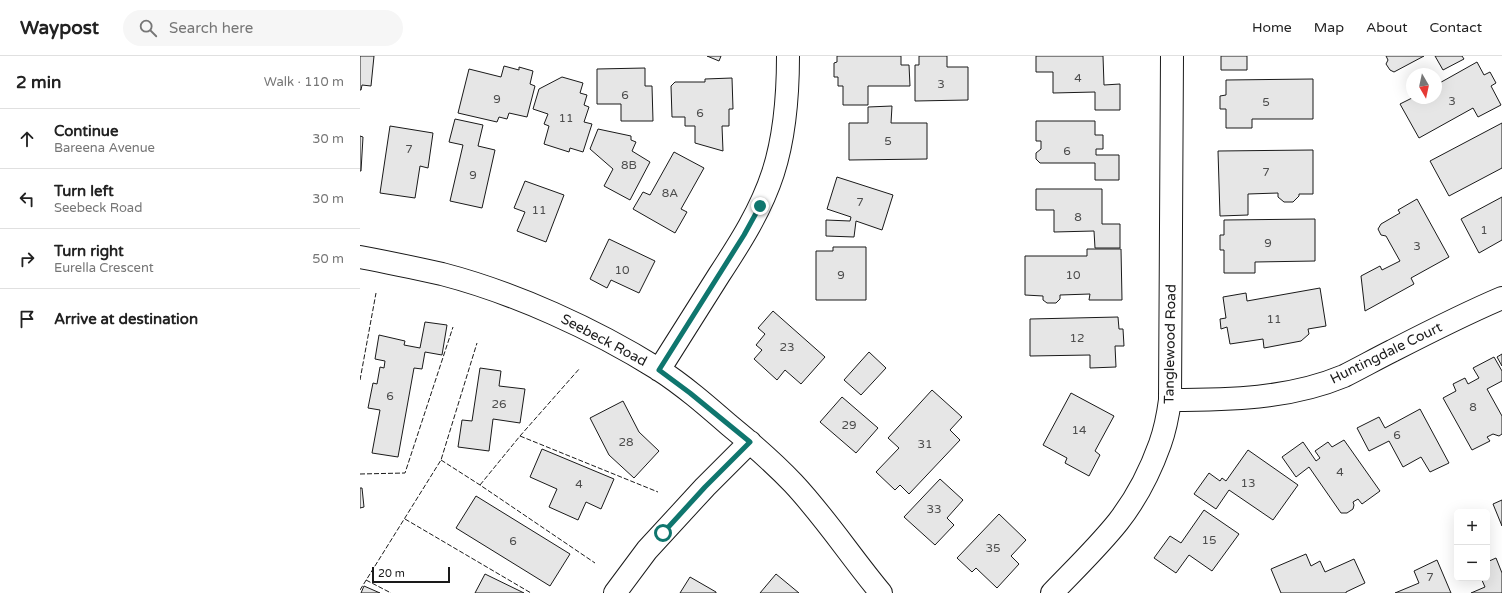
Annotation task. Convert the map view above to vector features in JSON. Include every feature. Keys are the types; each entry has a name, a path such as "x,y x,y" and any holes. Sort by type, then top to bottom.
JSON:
{"street":[{"path":"659,370 744,235 773,174 779,150 786,98 788,56"},
{"name":"Tanglewood Road","path":"1052,593 1118,521 1135,497 1149,471 1161,443 1170,400 1172,56"},
{"name":"Seebeck Road","path":"360,258 443,275 487,288 531,304 614,343 659,370 750,442 794,483 881,593"},
{"name":"Huntingdale Court","path":"1170,400 1250,398 1293,392 1317,385 1343,376 1454,319 1502,298"},
{"path":"615,593 647,550 705,487 750,442"}],"building":[{"path":"360,56 374,56 371,86 362,85 361,90 360,90"},
{"path":"707,56 721,56 719,61"},
{"path":"837,56 901,56 901,65 909,65 910,86 868,86 868,105 843,105 843,86 838,86 838,77 834,77 834,63 837,62"},
{"path":"919,56 947,56 947,67 968,67 968,100 915,101 915,65 919,65"},
{"path":"1036,56 1103,56 1104,85 1120,84 1120,110 1095,110 1095,92 1053,93 1053,72 1036,72"},
{"path":"1221,56 1247,56 1247,70 1221,70"},
{"path":"1386,56 1424,56 1394,72 1390,70 1386,64 1388,60"},
{"path":"1435,56 1462,56 1464,59 1443,70"},
{"path":"1477,62 1484,75 1490,72 1496,83 1491,86 1501,105 1478,117 1473,108 1419,138 1400,104 1406,101 1406,104 1442,104 1442,82"},
{"path":"504,66 519,70 519,67 533,71 530,84 535,86 527,117 509,113 507,119 499,117 497,122 458,113 469,69 501,77"},
{"path":"645,68 645,86 652,86 653,121 621,121 621,104 597,104 597,69"},
{"path":"562,77 583,83 580,93 587,95 584,105 589,107 584,122 592,124 583,152 570,148 569,152 544,144 549,126 544,124 548,114 533,109 539,89"},
{"path":"732,78 733,109 729,109 729,126 722,126 723,151 695,143 695,126 685,126 685,117 672,117 671,86 675,82 705,82 705,79"},
{"path":"1313,79 1313,119 1252,119 1252,128 1226,128 1226,109 1220,109 1220,96 1226,95 1226,80"},
{"path":"892,106 891,123 927,123 927,159 849,160 849,123 868,123 868,107"},
{"path":"455,119 483,125 478,146 495,150 482,208 450,201 463,145 449,142"},
{"path":"1036,121 1095,121 1095,135 1103,135 1103,149 1096,149 1096,155 1119,155 1119,180 1095,180 1095,163 1040,163 1036,159 1036,153 1041,149 1041,141 1036,141"},
{"path":"1502,123 1502,168 1449,196 1430,161"},
{"path":"390,126 433,133 428,168 420,166 415,198 380,193"},
{"path":"598,129 631,136 631,140 636,142 632,151 650,162 630,200 604,186 613,169 590,149"},
{"path":"360,136 363,137 361,171 360,171"},
{"path":"1313,150 1313,194 1299,194 1293,202 1284,202 1278,197 1278,193 1248,194 1248,215 1220,216 1218,151"},
{"path":"674,152 704,168 681,209 687,212 675,233 633,209 643,192 650,195"},
{"path":"837,177 893,195 882,230 856,221 854,237 826,236 826,220 850,221 851,217 827,209"},
{"path":"525,181 564,195 546,242 517,231 525,212 514,208"},
{"path":"1036,189 1102,189 1102,224 1120,224 1120,248 1095,248 1094,231 1054,232 1054,210 1036,210"},
{"path":"1502,197 1502,240 1479,253 1461,219"},
{"path":"1417,199 1449,257 1411,278 1414,284 1365,311 1361,276 1380,266 1382,270 1400,261 1386,236 1381,235 1378,229 1381,224 1400,213 1398,210"},
{"path":"1315,219 1315,261 1255,262 1255,273 1224,273 1224,250 1220,250 1220,235 1224,235 1224,220"},
{"path":"609,239 655,261 639,293 611,280 607,288 590,279"},
{"path":"833,247 866,247 866,300 816,300 816,251 833,251"},
{"path":"1087,249 1121,249 1122,300 1089,300 1090,294 1060,295 1060,299 1056,303 1047,303 1043,300 1043,296 1025,295 1025,256 1087,256"},
{"path":"1320,288 1326,326 1308,329 1309,334 1301,341 1264,348 1263,339 1230,344 1227,327 1221,329 1220,319 1226,318 1223,297 1246,293 1247,301"},
{"path":"773,311 825,357 801,384 785,370 777,380 754,359 762,350 756,345 765,334 758,328"},
{"path":"1118,317 1119,329 1123,329 1124,346 1115,346 1116,367 1090,368 1090,355 1030,356 1030,319"},
{"path":"425,322 447,325 442,355 425,352 422,369 414,368 398,457 372,453 380,410 368,408 373,383 377,384 380,367 384,368 385,361 375,359 379,335 405,341 404,345 420,348"},
{"path":"869,352 886,368 861,395 844,380"},
{"path":"1502,354 1502,366 1497,357"},
{"path":"1494,357 1502,371 1502,381 1487,389 1502,416 1502,434 1499,436 1493,434 1487,437 1490,441 1472,450 1443,398 1456,391 1453,384 1465,378 1468,384 1479,378 1473,368"},
{"path":"480,368 501,371 499,386 525,389 520,423 493,419 489,451 458,447 462,420 472,421"},
{"path":"932,390 962,417 950,430 960,440 909,494 900,485 895,490 876,472 899,448 888,438"},
{"path":"1071,393 1114,416 1095,451 1100,455 1089,476 1065,463 1067,458 1043,445"},
{"path":"842,397 878,428 856,453 820,422"},
{"path":"623,401 639,432 659,451 634,478 609,455 590,418"},
{"path":"1420,409 1449,463 1430,472 1421,457 1403,467 1389,441 1369,451 1357,428 1379,417 1385,428"},
{"path":"1344,440 1380,491 1362,504 1358,499 1353,502 1353,509 1347,513 1341,513 1309,467 1296,477 1282,457 1303,442 1316,461 1320,458 1315,451 1328,442 1332,447"},
{"path":"542,449 614,479 601,509 586,502 578,520 549,507 557,489 530,477"},
{"path":"1248,450 1298,485 1273,520 1229,490 1216,509 1194,494 1209,473 1220,481 1222,478 1226,481"},
{"path":"940,479 963,500 947,518 954,525 935,545 904,517"},
{"path":"360,488 362,488 364,507 360,508"},
{"path":"476,496 570,554 550,586 456,528"},
{"path":"1502,500 1502,526 1493,504"},
{"path":"1204,510 1239,534 1212,571 1189,555 1176,573 1154,558 1170,536 1181,543"},
{"path":"999,514 1026,540 1011,556 1019,564 997,588 976,568 972,572 957,558"},
{"path":"1306,554 1311,566 1320,561 1325,572 1354,559 1365,583 1346,593 1281,593 1271,569"},
{"path":"1496,558 1502,573 1502,593 1471,593 1485,587 1482,581 1490,581 1490,561"},
{"path":"1437,560 1451,593 1395,593 1419,583 1414,571"},
{"path":"485,574 524,593 475,593"},
{"path":"776,574 799,593 760,593"},
{"path":"690,577 716,592 716,593 680,593"},
{"path":"364,586 380,593 361,593"}],"fence":[{"path":"360,380 376,293"},
{"path":"360,474 405,473 453,327"},
{"path":"360,590 441,460 477,343"},
{"path":"480,485 520,436 580,368"},
{"path":"520,436 658,492"},
{"path":"441,460 595,563"},
{"path":"405,519 531,593"},
{"path":"366,580 391,593"}],"route":[{"path":"663,533 705,487 750,442 659,370 744,235 760,206"}]}
